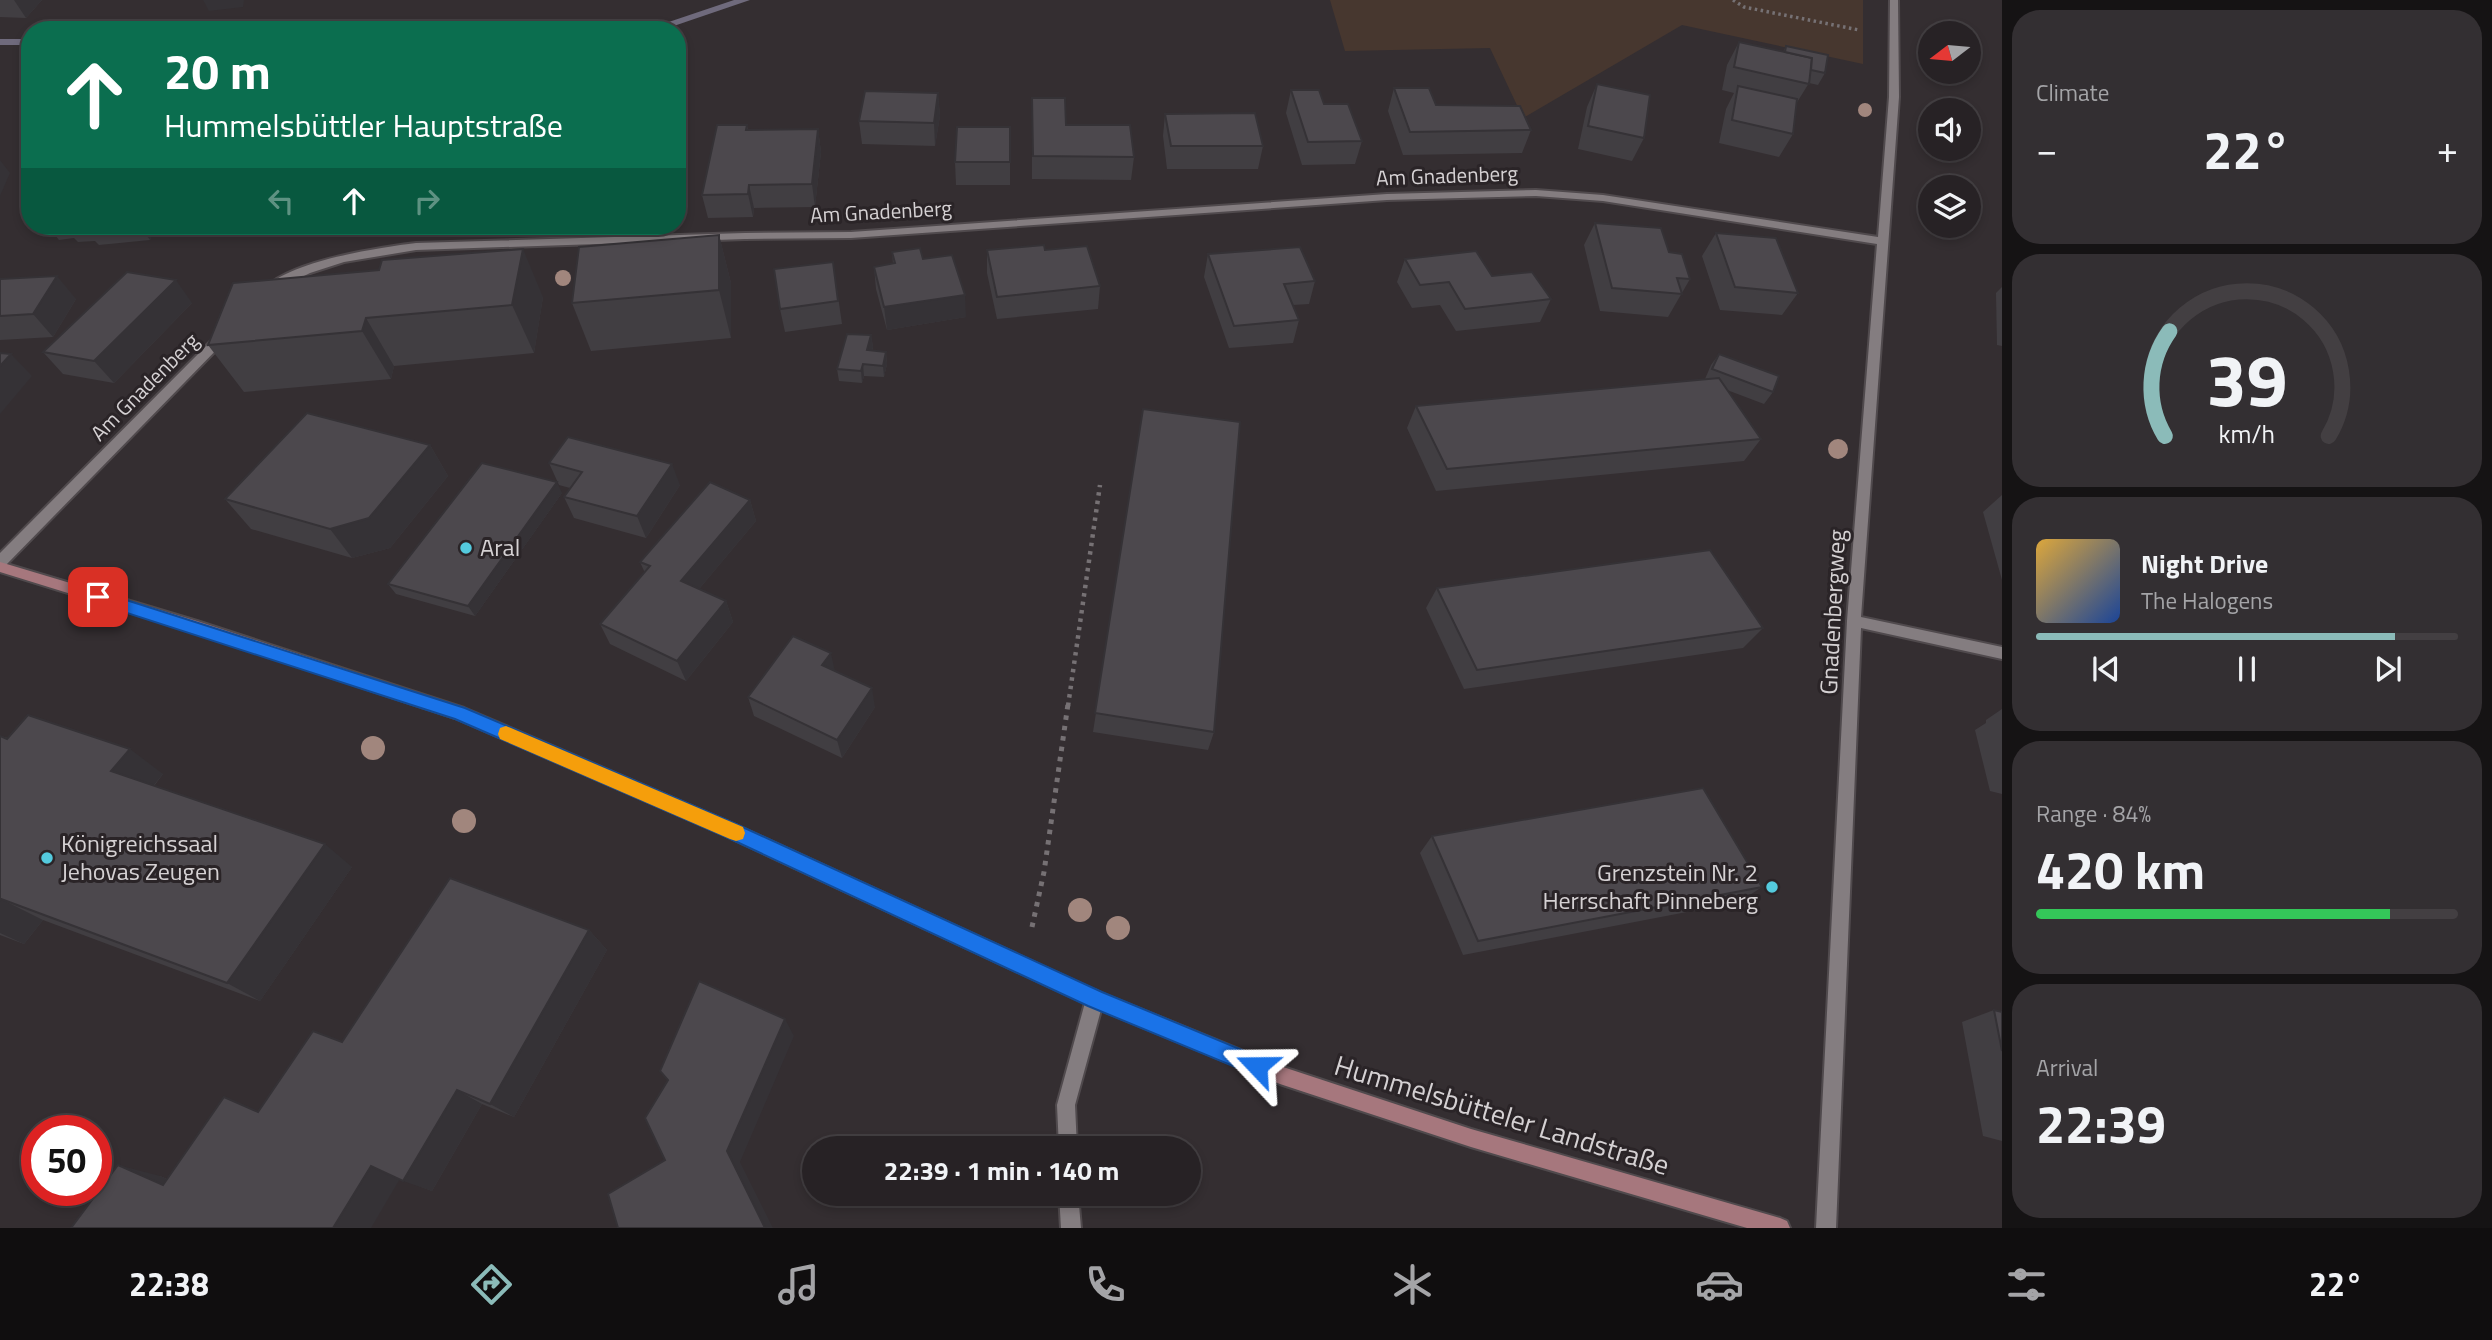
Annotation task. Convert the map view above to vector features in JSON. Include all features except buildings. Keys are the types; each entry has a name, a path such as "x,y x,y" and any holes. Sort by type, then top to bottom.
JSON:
{"main road":[{"name":"Hummelsbütteler Landstraße","path":"0,568 197,627 459,713 730,830 1095,999 1280,1075 1471,1138 1780,1228"}],"street":[{"name":"Gnadenbergweg","path":"1826,1228 1854,621 1880,241 1894,97 1894,0"},
{"name":"Am Gnadenberg","path":"260,298 269,289 299,271 374,251 771,234 851,235 1462,193 1536,193 1603,198 1880,241"},
{"name":"Am Gnadenberg","path":"0,562 231,328"},
{"path":"1854,621 2002,653"},
{"path":"1067,1136 1066,1104 1095,999"},
{"path":"1069,1206 1070,1228"}],"path":[{"path":"1733,0 1744,7 1852,27 1893,42"},
{"path":"1024,966 1044,872 1100,485"}],"shaded area":[{"path":"1330,0 1863,0 1863,64 1682,25 1523,118 1490,48 1345,51"}],"waterway":[{"path":"678,21 745,0"},
{"path":"0,42 21,42"}],"slow traffic":[{"path":"506,734 736,833"}],"place":[{"name":"Aral","path":"466,548"},
{"name":"Königreichssaal Jehovas Zeugen","path":"47,858"},
{"name":"Grenzstein Nr. 2 Herrschaft Pinneberg","path":"1772,887"}],"route":[{"path":"98,597 459,713 730,830 1095,999 1257,1066"}]}
